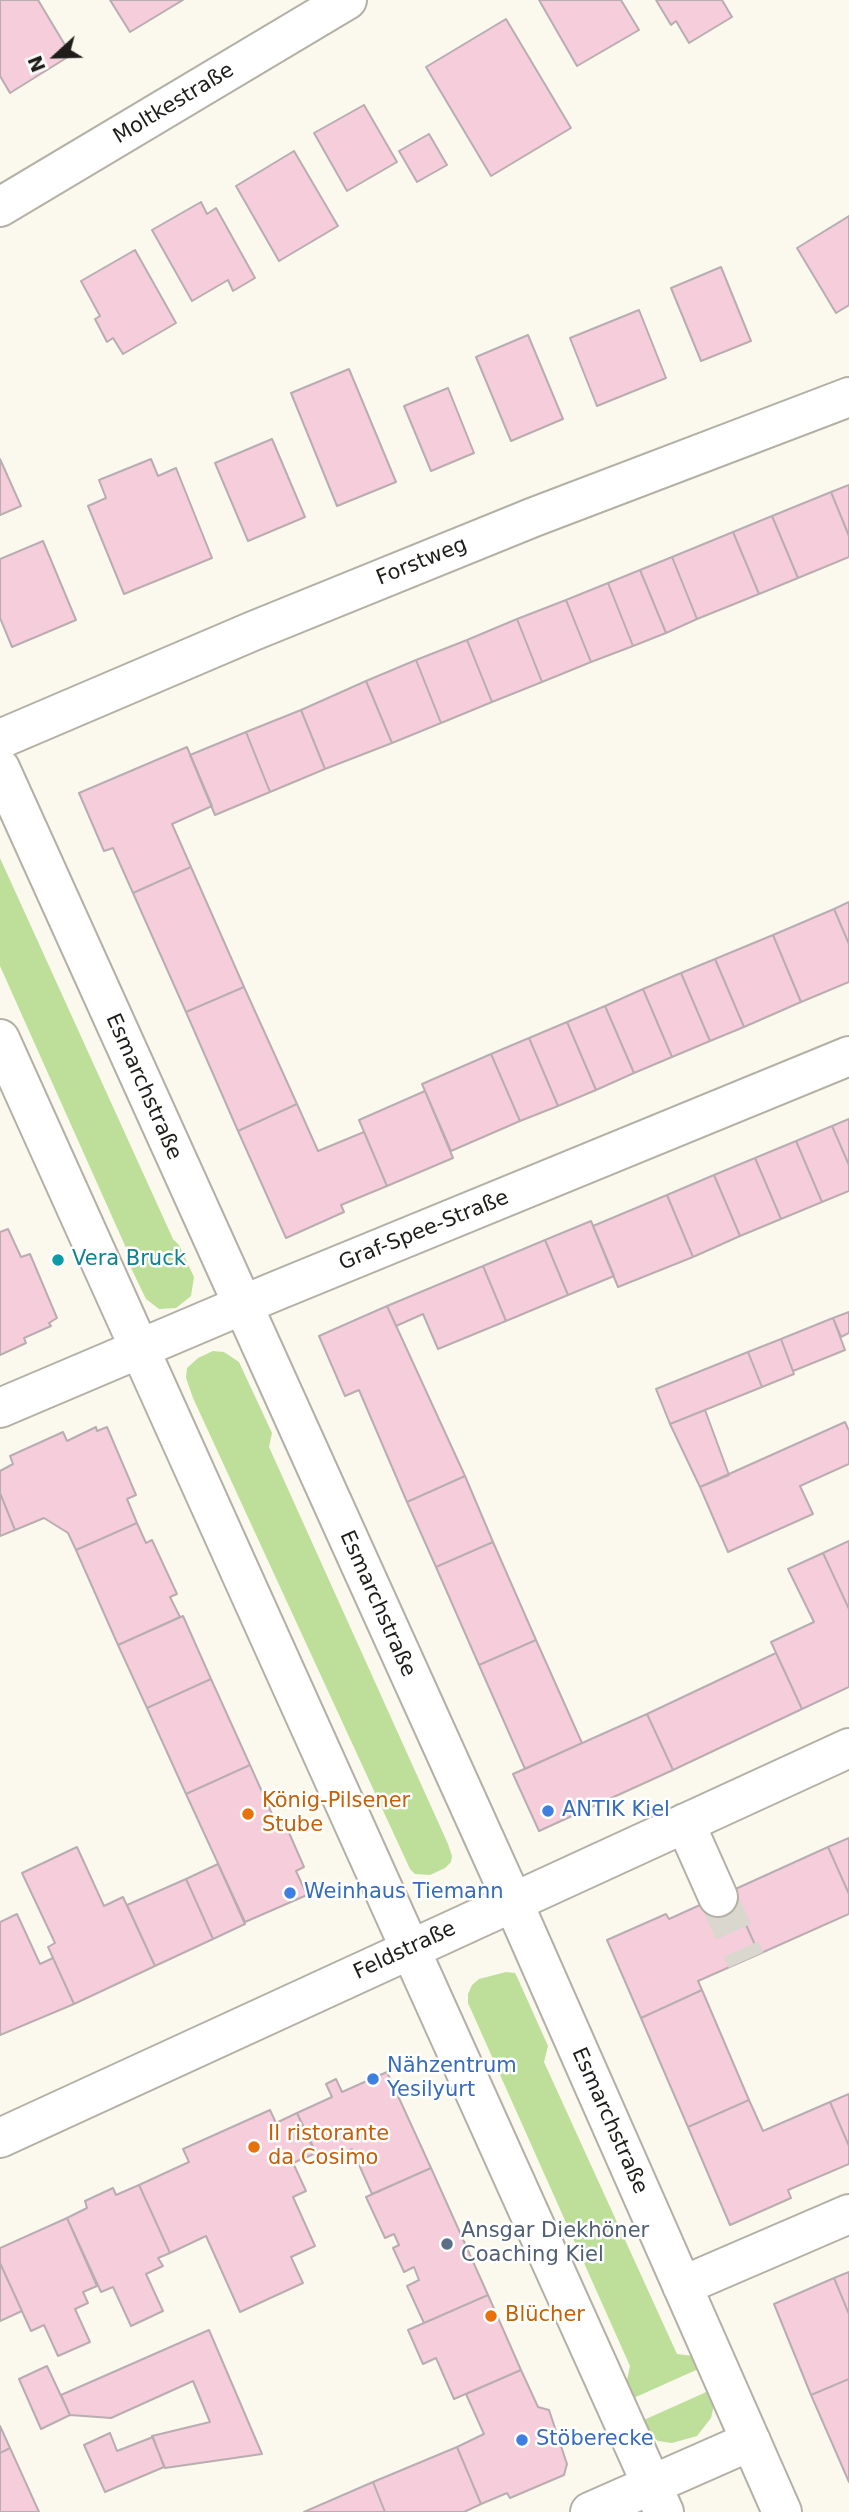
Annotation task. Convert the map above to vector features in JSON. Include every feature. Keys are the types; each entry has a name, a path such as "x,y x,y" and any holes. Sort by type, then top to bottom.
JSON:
{"street":[{"name":"Moltkestraße","path":"0,207 347,0"},
{"name":"Forstweg","path":"0,739 253,631 534,517 849,397"},
{"name":"Esmarchstraße","path":"0,768 513,1902 782,2512"},
{"path":"0,1039 411,1948 653,2503"},
{"name":"Graf-Spee-Straße","path":"0,1408 849,1056"},
{"name":"Feldstraße","path":"0,2138 849,1748"},
{"path":"685,1823 718,1897"},
{"path":"682,2286 849,2214"},
{"path":"590,2512 653,2503 751,2441"}],"green space":[{"path":"0,858 173,1239 179,1245 194,1277 191,1296 176,1308 159,1309 146,1299 131,1268 131,1259 0,966"},
{"path":"213,1351 224,1352 239,1362 272,1433 269,1447 448,1844 451,1862 430,1875 415,1874 410,1869 193,1398 186,1378 187,1368 198,1358"},
{"path":"506,1972 515,1973 548,2046 544,2062 677,2354 701,2357 705,2366 627,2401 624,2394 630,2366 468,2003 472,1985 479,1979"},
{"path":"713,2389 711,2418 697,2436 672,2443 658,2441 637,2423"}],"building":[{"path":"0,0 38,0 71,55 10,93 0,76"},
{"path":"110,0 183,0 130,32"},
{"path":"539,0 621,0 639,30 577,66"},
{"path":"656,0 722,0 732,17 689,43 676,21 671,25"},
{"path":"506,19 571,128 491,176 426,67"},
{"path":"364,105 397,162 347,191 314,133"},
{"path":"429,134 447,165 417,182 399,151"},
{"path":"294,151 338,226 279,261 236,186"},
{"path":"201,202 207,214 216,208 255,278 233,291 228,280 192,301 152,230"},
{"path":"849,216 849,305 836,313 797,248"},
{"path":"135,250 176,323 123,354 113,338 107,342 95,319 100,316 81,281"},
{"path":"721,267 751,341 701,361 671,288"},
{"path":"639,310 666,378 597,406 570,338"},
{"path":"528,335 563,419 511,441 476,357"},
{"path":"349,369 396,482 337,506 291,393"},
{"path":"448,388 474,453 431,471 404,406"},
{"path":"272,439 305,517 248,541 215,463"},
{"path":"0,459 21,506 0,515"},
{"path":"151,459 158,476 176,468 212,558 124,594 88,506 106,498 99,480"},
{"path":"849,485 849,536 831,492"},
{"path":"831,492 849,536 849,557 798,578 772,516"},
{"path":"772,516 798,578 759,594 733,532"},
{"path":"733,532 759,594 697,619 672,557"},
{"path":"43,541 76,620 12,647 0,618 0,559"},
{"path":"672,557 697,619 666,633 640,570"},
{"path":"640,570 666,633 633,646 608,583"},
{"path":"608,583 633,646 591,662 566,600"},
{"path":"566,600 591,662 542,682 517,619"},
{"path":"517,619 542,682 492,702 467,640"},
{"path":"467,640 492,702 441,723 416,660"},
{"path":"416,660 441,723 392,743 366,681"},
{"path":"366,681 392,743 325,769 301,710"},
{"path":"301,710 325,769 270,792 246,732"},
{"path":"246,732 270,792 215,815 190,755"},
{"path":"187,747 212,806 172,824 191,867 133,893 113,848 104,851 79,793"},
{"path":"191,867 244,987 186,1012 133,893"},
{"path":"849,902 849,944 834,909"},
{"path":"834,909 849,944 849,982 801,1002 773,935"},
{"path":"773,935 801,1002 744,1027 715,959"},
{"path":"715,959 744,1027 710,1041 681,973"},
{"path":"681,973 710,1041 672,1057 643,989"},
{"path":"244,987 297,1104 238,1131 186,1012"},
{"path":"643,989 672,1057 634,1073 605,1006"},
{"path":"605,1006 634,1073 596,1090 567,1022"},
{"path":"567,1022 596,1090 558,1106 529,1038"},
{"path":"529,1038 558,1106 520,1121 491,1054"},
{"path":"491,1054 520,1121 451,1151 422,1084"},
{"path":"425,1091 453,1158 387,1186 359,1120"},
{"path":"297,1104 318,1151 364,1132 387,1186 341,1205 344,1212 286,1238 238,1131"},
{"path":"849,1119 849,1165 832,1126"},
{"path":"832,1126 849,1165 849,1191 822,1202 796,1141"},
{"path":"796,1141 822,1202 781,1219 755,1158"},
{"path":"755,1158 781,1219 740,1236 714,1175"},
{"path":"714,1175 740,1236 693,1257 667,1195"},
{"path":"667,1195 693,1257 618,1287 593,1226"},
{"path":"591,1221 614,1276 568,1295 545,1240"},
{"path":"8,1229 21,1257 30,1254 57,1318 49,1323 51,1326 24,1338 26,1343 0,1355 0,1232"},
{"path":"545,1240 568,1295 506,1321 483,1266"},
{"path":"483,1266 506,1321 438,1349 423,1314 396,1326 387,1306"},
{"path":"387,1306 465,1476 407,1502 359,1390 345,1396 319,1336"},
{"path":"849,1312 849,1333 841,1337 833,1318"},
{"path":"833,1318 845,1350 793,1371 781,1339"},
{"path":"781,1339 794,1374 762,1387 748,1352"},
{"path":"748,1352 762,1387 670,1424 656,1389"},
{"path":"705,1410 729,1475 700,1487 670,1424"},
{"path":"845,1422 849,1431 849,1464 800,1486 813,1514 728,1552 700,1487"},
{"path":"96,1427 97,1431 107,1427 136,1495 127,1499 137,1523 76,1550 68,1533 44,1518 15,1530 0,1493 0,1471 13,1464 10,1456 63,1432 67,1441"},
{"path":"465,1476 493,1542 436,1567 407,1502"},
{"path":"0,1493 15,1530 0,1536"},
{"path":"137,1523 146,1543 152,1540 177,1594 170,1597 180,1617 118,1645 76,1550"},
{"path":"849,1541 849,1609 823,1553"},
{"path":"493,1542 536,1640 479,1665 436,1567"},
{"path":"823,1553 849,1609 849,1687 802,1709 771,1642 814,1622 788,1569"},
{"path":"183,1616 211,1679 147,1708 118,1645"},
{"path":"536,1640 582,1743 525,1769 479,1665"},
{"path":"776,1653 802,1709 673,1770 647,1714"},
{"path":"211,1679 250,1765 186,1794 147,1708"},
{"path":"647,1714 673,1770 539,1831 513,1774"},
{"path":"250,1765 276,1823 283,1819 304,1867 296,1871 307,1895 245,1922 186,1794"},
{"path":"849,1838 849,1894 828,1847"},
{"path":"77,1847 104,1906 123,1897 155,1966 74,2004 48,1947 55,1943 22,1873"},
{"path":"828,1847 849,1894 849,1914 759,1954 731,1891"},
{"path":"218,1864 245,1924 213,1939 186,1879"},
{"path":"186,1879 213,1939 155,1966 127,1905"},
{"path":"731,1891 759,1954 698,1981 702,1990 641,2018 607,1940 666,1914 669,1919"},
{"path":"17,1914 40,1964 53,1958 74,2004 0,2035 0,1922"},
{"path":"702,1990 749,2100 688,2127 641,2018"},
{"path":"387,2072 431,2168 372,2194 352,2149 320,2164 297,2113 332,2097 326,2084 336,2079 342,2092"},
{"path":"849,2094 849,2146 830,2102"},
{"path":"749,2100 763,2131 830,2102 849,2146 849,2164 788,2190 791,2198 730,2225 688,2127"},
{"path":"270,2110 276,2123 297,2113 316,2153 293,2163 306,2191 293,2197 315,2246 291,2257 303,2283 240,2312 206,2236 170,2253 139,2185 189,2162 183,2149"},
{"path":"431,2168 488,2295 424,2323 407,2286 419,2280 414,2267 404,2272 393,2248 399,2245 394,2234 385,2238 366,2197"},
{"path":"139,2185 170,2253 158,2258 163,2266 146,2274 163,2311 131,2326 113,2287 101,2292 67,2218 87,2208 85,2201 113,2188 116,2195"},
{"path":"67,2218 97,2286 83,2292 88,2303 75,2309 90,2342 58,2356 44,2325 31,2331 0,2263 0,2248"},
{"path":"0,2263 22,2311 0,2321"},
{"path":"849,2272 849,2314 834,2278"},
{"path":"834,2278 849,2314 849,2379 811,2395 774,2304"},
{"path":"488,2295 521,2370 454,2399 436,2358 423,2364 408,2330"},
{"path":"209,2330 262,2454 165,2468 152,2436 210,2422 193,2381 111,2418 70,2415 61,2395"},
{"path":"47,2366 70,2415 41,2429 19,2379"},
{"path":"521,2370 538,2407 549,2410 567,2464 564,2475 510,2498 507,2493 481,2504 457,2447 484,2434 466,2394"},
{"path":"849,2379 849,2482 811,2395"},
{"path":"0,2426 10,2448 0,2453"},
{"path":"110,2433 117,2451 153,2437 164,2467 105,2492 84,2445"},
{"path":"457,2447 481,2504 464,2512 385,2512 373,2482"},
{"path":"10,2448 39,2512 0,2512 0,2453"},
{"path":"373,2482 385,2512 304,2512"}],"tunnel":[{"path":"718,1897 746,1960"}],"place":[{"name":"Vera Bruck","path":"58,1260"},
{"name":"ANTIK Kiel","path":"548,1811"},
{"name":"König-Pilsener Stube","path":"248,1814"},
{"name":"Weinhaus Tiemann","path":"290,1893"},
{"name":"Nähzentrum Yesilyurt","path":"373,2079"},
{"name":"Il ristorante da Cosimo","path":"254,2147"},
{"name":"Ansgar Diekhöner Coaching Kiel","path":"447,2244"},
{"name":"Blücher","path":"491,2316"},
{"name":"Stöberecke","path":"522,2440"}]}
